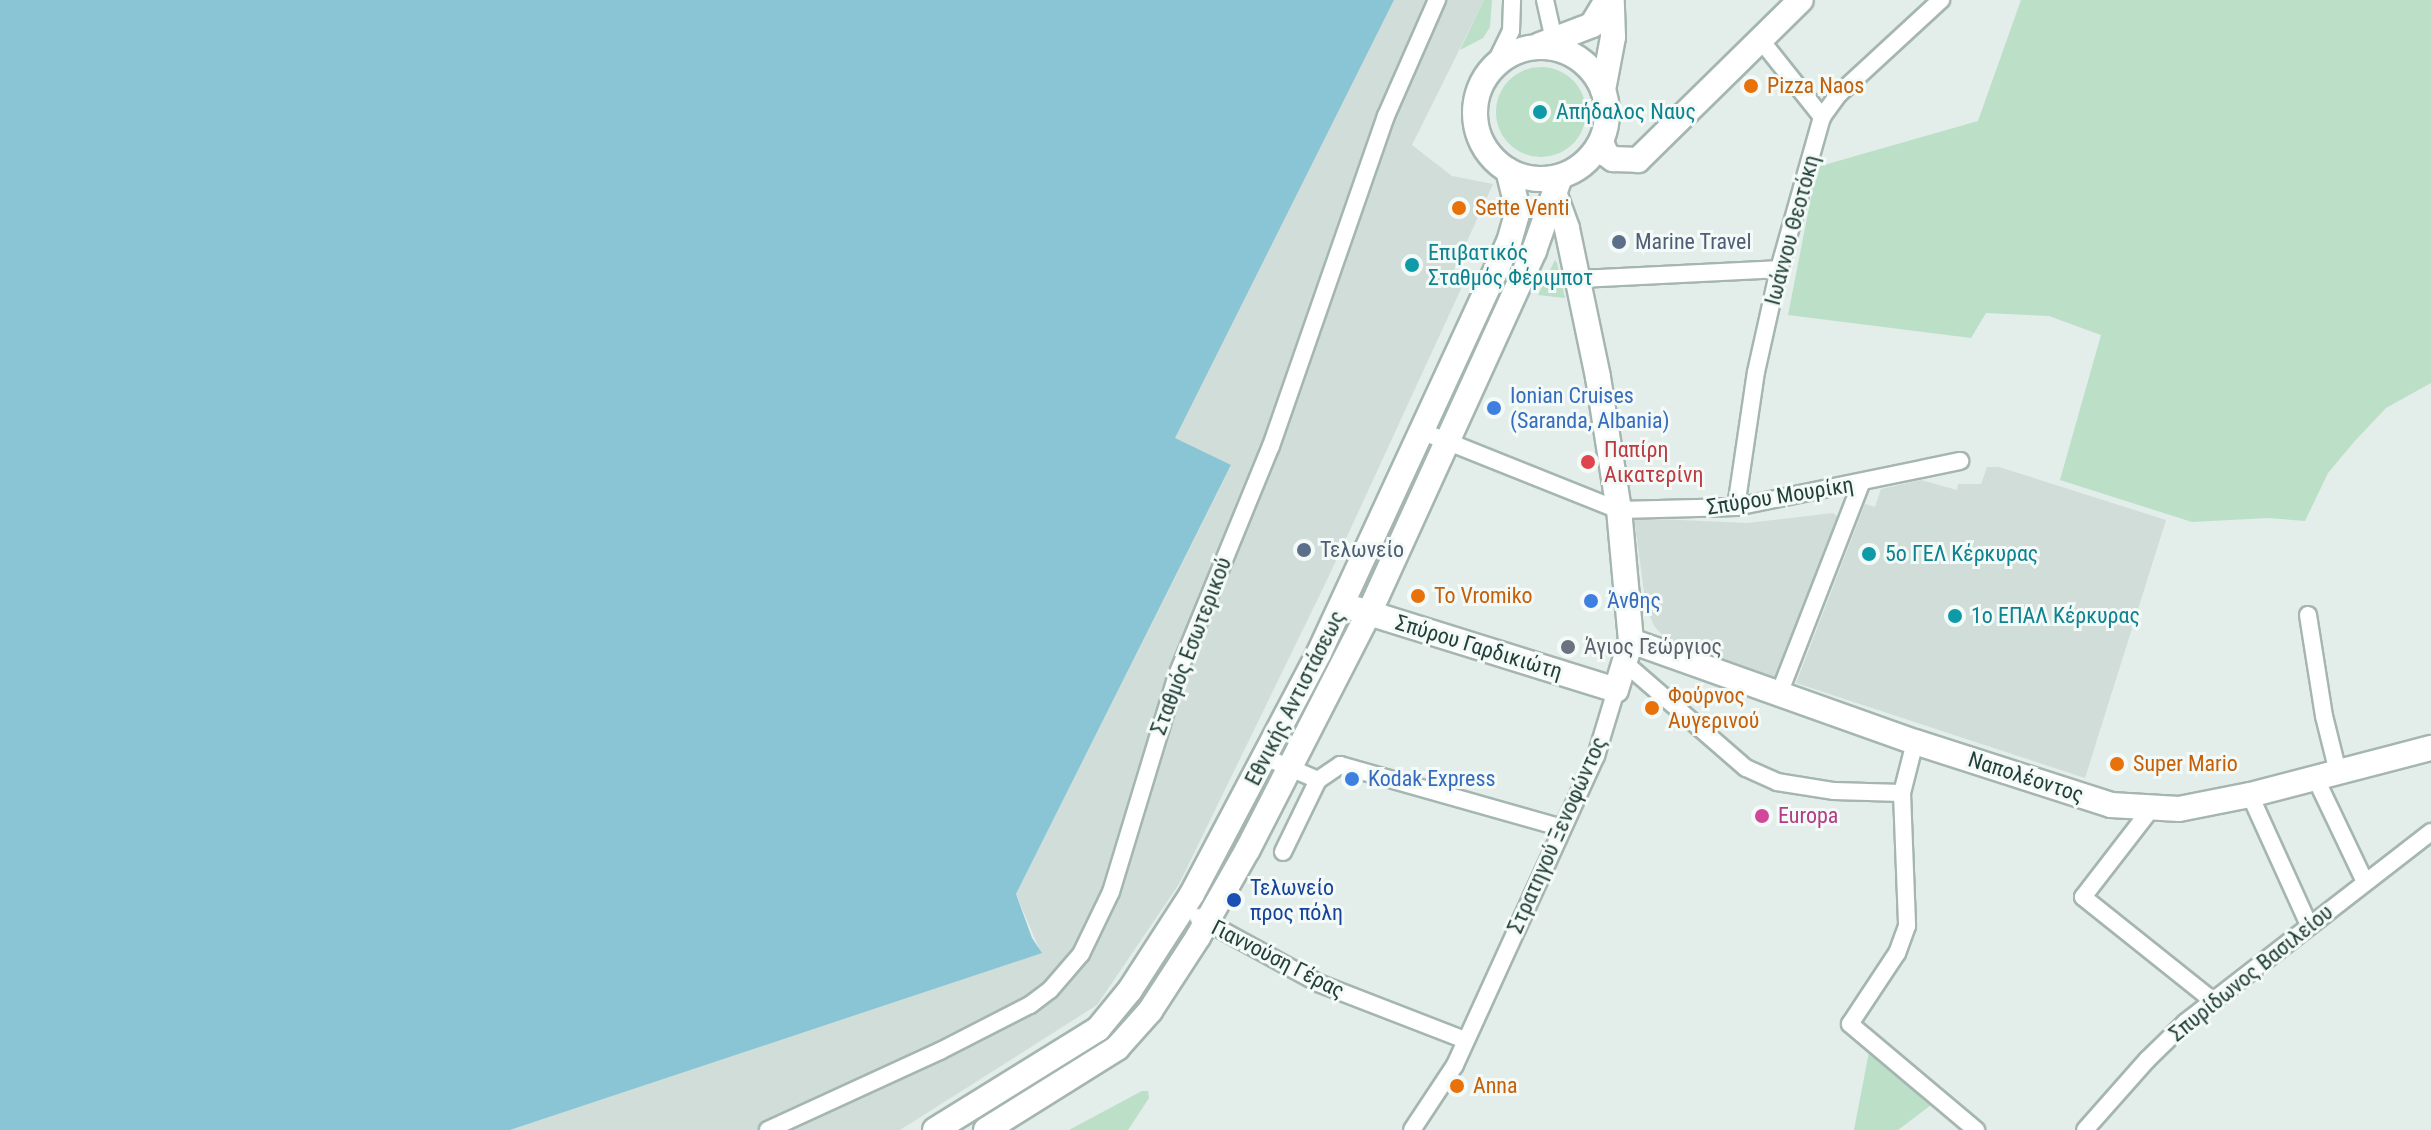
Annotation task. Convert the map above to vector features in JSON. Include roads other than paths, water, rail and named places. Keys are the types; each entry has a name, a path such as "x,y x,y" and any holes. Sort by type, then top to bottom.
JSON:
{"main road":[{"path":"1493,68 1515,52 1592,25 1609,0"},
{"path":"1603,90 1613,37 1609,0"},
{"path":"1601,142 1606,154 1613,159 1638,160 1801,0"},
{"path":"1508,170 1557,184 1585,163 1601,142 1607,110 1603,90 1589,67 1573,55 1544,44"},
{"name":"Εθνικής Αντιστάσεως","path":"935,1130 1098,1029 1130,990 1183,909 1265,757 1343,604 1515,226 1518,210 1508,170 1488,153 1476,126 1477,96 1493,68"},
{"name":"Εθνικής Αντιστάσεως","path":"991,1129 1100,1061 1127,1038 1150,1011 1207,922 1369,613 1534,251 1557,184"},
{"name":"Στρατηγού Ξενοφώντος","path":"1557,184 1578,279 1619,510 1628,652 1616,690"},
{"name":"Σπύρου Γαρδικιώτη","path":"1343,604 1616,690"},
{"name":"Ναπολέοντος","path":"1628,652 1779,694 2111,805 2179,809 2250,795 2431,748"},
{"path":"1005,1086 1019,1110"}],"street":[{"name":"Σταθμός Εσωτερικού","path":"768,1130 940,1051 1030,1005 1057,983 1081,954 1111,892 1173,687 1271,446 1386,116 1437,0"},
{"path":"1493,68 1511,31 1512,0"},
{"path":"1544,44 1545,0"},
{"name":"Ιωάννου Θεοτόκη","path":"1736,507 1750,399 1779,269 1822,117 1839,94 1941,0"},
{"path":"1760,39 1822,117"},
{"path":"1578,279 1779,269"},
{"name":"Σπύρου Μουρίκη","path":"1421,431 1619,510 1736,507 1861,484 1960,461"},
{"path":"1779,694 1861,484"},
{"path":"2308,615 2324,716 2326,774 2365,882"},
{"path":"1628,652 1758,775 1816,790 1902,793"},
{"name":"Στρατηγού Ξενοφώντος","path":"1412,1130 1455,1065 1596,756 1616,690"},
{"path":"1915,742 1902,793 1907,926 1897,953 1850,1024 1976,1130"},
{"path":"1265,757 1318,780"},
{"path":"1283,852 1318,780 1340,765 1562,828"},
{"path":"2250,795 2309,925"},
{"path":"2151,809 2083,897 2212,1000"},
{"name":"Σπυρίδωνος Βασιλείου","path":"2085,1130 2147,1060 2212,1000 2431,832"},
{"name":"Γιαννούση Γέρας","path":"1183,909 1318,983 1465,1040"}],"water":[{"path":"0,0 1394,0 1175,438 1231,465 1016,894 1032,938 1042,953 510,1130 0,1130"}],"place":[{"name":"Pizza Naos","path":"1751,86"},
{"name":"Απήδαλος Ναυς","path":"1540,112"},
{"name":"Sette Venti","path":"1459,208"},
{"name":"Marine Travel","path":"1619,242"},
{"name":"Επιβατικός Σταθμός Φέριμποτ","path":"1412,265"},
{"name":"Ionian Cruises (Saranda, Albania)","path":"1494,408"},
{"name":"Παπίρη Αικατερίνη","path":"1588,462"},
{"name":"Τελωνείο","path":"1304,550"},
{"name":"5ο ΓΕΛ Κέρκυρας","path":"1869,554"},
{"name":"To Vromiko","path":"1418,596"},
{"name":"Άνθης","path":"1591,601"},
{"name":"1ο ΕΠΑΛ Κέρκυρας","path":"1955,616"},
{"name":"Άγιος Γεώργιος","path":"1568,647"},
{"name":"Φούρνος Αυγερινού","path":"1652,708"},
{"name":"Super Mario","path":"2117,764"},
{"name":"Kodak Express","path":"1352,779"},
{"name":"Europa","path":"1762,816"},
{"name":"Τελωνείο προς πόλη","path":"1234,900"},
{"name":"Anna","path":"1457,1086"}]}
